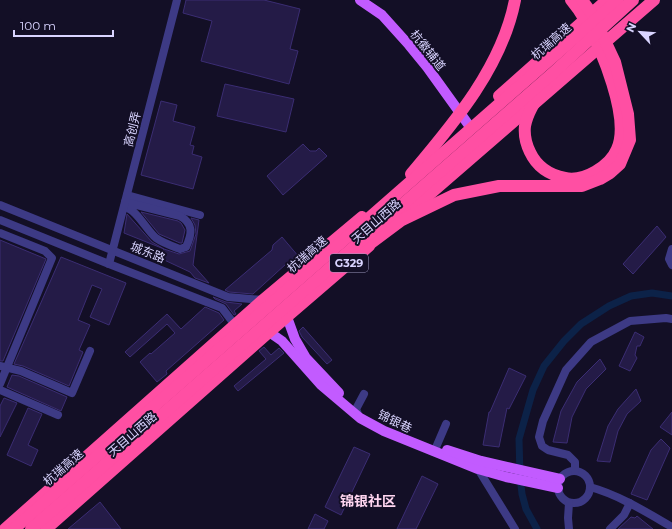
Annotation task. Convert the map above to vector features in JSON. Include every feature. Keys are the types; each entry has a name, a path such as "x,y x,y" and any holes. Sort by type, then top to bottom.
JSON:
{"highway":[{"path":"382,208 448,130 488,70 504,39 515,0"},
{"path":"554,72 528,117 524,135 532,156 547,172 566,179 580,178 596,171 612,159 618,149 621,139 614,93 606,65 585,19 571,0"},
{"path":"285,313 402,220 454,195 499,186 582,186 600,179 620,164 630,140 628,114 615,62 593,15 582,0"},
{"name":"天目山西路","path":"5,529 236,325 262,300 404,182 607,0"},
{"name":"杭瑞高速","path":"14,529 618,0"},
{"name":"杭瑞高速","path":"30,529 285,313 633,0"},
{"name":"天目山西路","path":"46,529 269,332 285,313 654,0"}],"main road":[{"name":"杭徽辅道","path":"360,0 382,15 409,45 427,67 468,124"},
{"name":"锦银巷","path":"285,313 294,339 306,358 358,413"},
{"name":"锦银巷","path":"269,332 282,341 321,385 384,431 479,465 506,477 539,480"},
{"name":"锦银巷","path":"479,465 507,466 539,480"},
{"path":"539,480 559,483"}],"street":[{"name":"高创弄","path":"109,264 177,0"},
{"path":"126,201 180,216 187,220 190,228 190,238 186,247 180,249 156,238 141,222 136,214 128,208 126,201"},
{"path":"126,201 200,215"},
{"path":"0,216 2,205"},
{"name":"城东路","path":"2,205 228,297 262,300 285,313"},
{"path":"0,220 222,308 236,325 269,332"},
{"path":"0,233 45,251 52,258 3,367 0,384"},
{"path":"672,249 669,259 672,265"},
{"path":"575,471 575,462 568,455 548,450 542,446 539,437 543,421 566,370 591,342 630,322 668,321"},
{"path":"3,367 21,371 72,393 90,351"},
{"path":"0,390 58,415"},
{"path":"358,413 364,394"},
{"path":"435,449 446,424"},
{"path":"479,465 515,529"},
{"path":"575,471 580,472 587,478 590,487 589,492 583,500 574,504 569,503 560,496 559,483 568,472 575,471"},
{"path":"590,487 601,490 630,503 672,527"},
{"path":"569,503 569,529"},
{"path":"610,529 624,515 630,503"}],"building":[{"path":"186,0 264,0 300,9 290,49 298,51 289,84 201,61 212,21 183,13"},
{"path":"225,84 294,99 286,132 217,116"},
{"path":"161,101 177,105 173,121 195,127 190,145 194,146 192,154 202,157 193,189 141,175"},
{"path":"303,144 310,151 316,151 319,148 327,156 283,195 267,176"},
{"path":"141,212 181,223 185,230 182,243 159,234"},
{"path":"127,214 152,242 164,249 124,233"},
{"path":"191,218 199,220 193,265 209,283 195,278 190,272 160,258 164,249 179,254 190,251 196,234 195,225"},
{"path":"657,226 666,237 633,274 623,264"},
{"path":"282,237 299,257 289,265 286,264 253,294 229,292 225,290 272,250 273,245"},
{"path":"0,240 46,259 3,361 0,361"},
{"path":"61,257 126,283 109,325 90,317 102,289 92,285 78,320 90,325 79,350 83,352 69,386 23,366 14,364"},
{"path":"213,297 226,302 242,304 234,311 236,314 234,315 226,304"},
{"path":"205,307 219,313 224,320 166,371 167,374 157,382 140,362 175,333 167,324 130,357 125,352 167,314 181,329"},
{"path":"303,327 332,360 327,364 302,337 299,331"},
{"path":"635,332 644,337 640,346 637,346 635,355 637,358 630,371 619,366"},
{"path":"264,347 271,355 279,348 284,353 238,391 234,386 266,359 259,351"},
{"path":"600,359 606,369 586,389 572,417 567,443 553,442 561,411 577,382"},
{"path":"509,368 526,376 509,409 507,408 499,447 483,445 489,412"},
{"path":"12,375 19,376 67,397 61,411 7,387"},
{"path":"636,389 641,401 627,414 618,431 610,462 597,461 608,426 618,409"},
{"path":"4,398 17,403 0,437 0,406"},
{"path":"28,408 42,414 28,445 38,450 31,466 7,455"},
{"path":"672,412 672,435 660,427"},
{"path":"661,439 670,448 647,500 631,494 651,450"},
{"path":"354,447 370,454 341,515 325,507"},
{"path":"422,476 438,484 416,529 397,529"},
{"path":"100,502 121,529 68,529"},
{"path":"315,514 328,521 324,529 308,529"},
{"path":"637,516 653,529 618,529 631,517 635,518"}],"waterway":[{"path":"537,529 526,509 522,494 519,439 533,390 544,366 564,341 581,324 609,306 631,296 652,293 672,296"}],"district":[{"name":"锦银社区","path":"368,501"}]}
